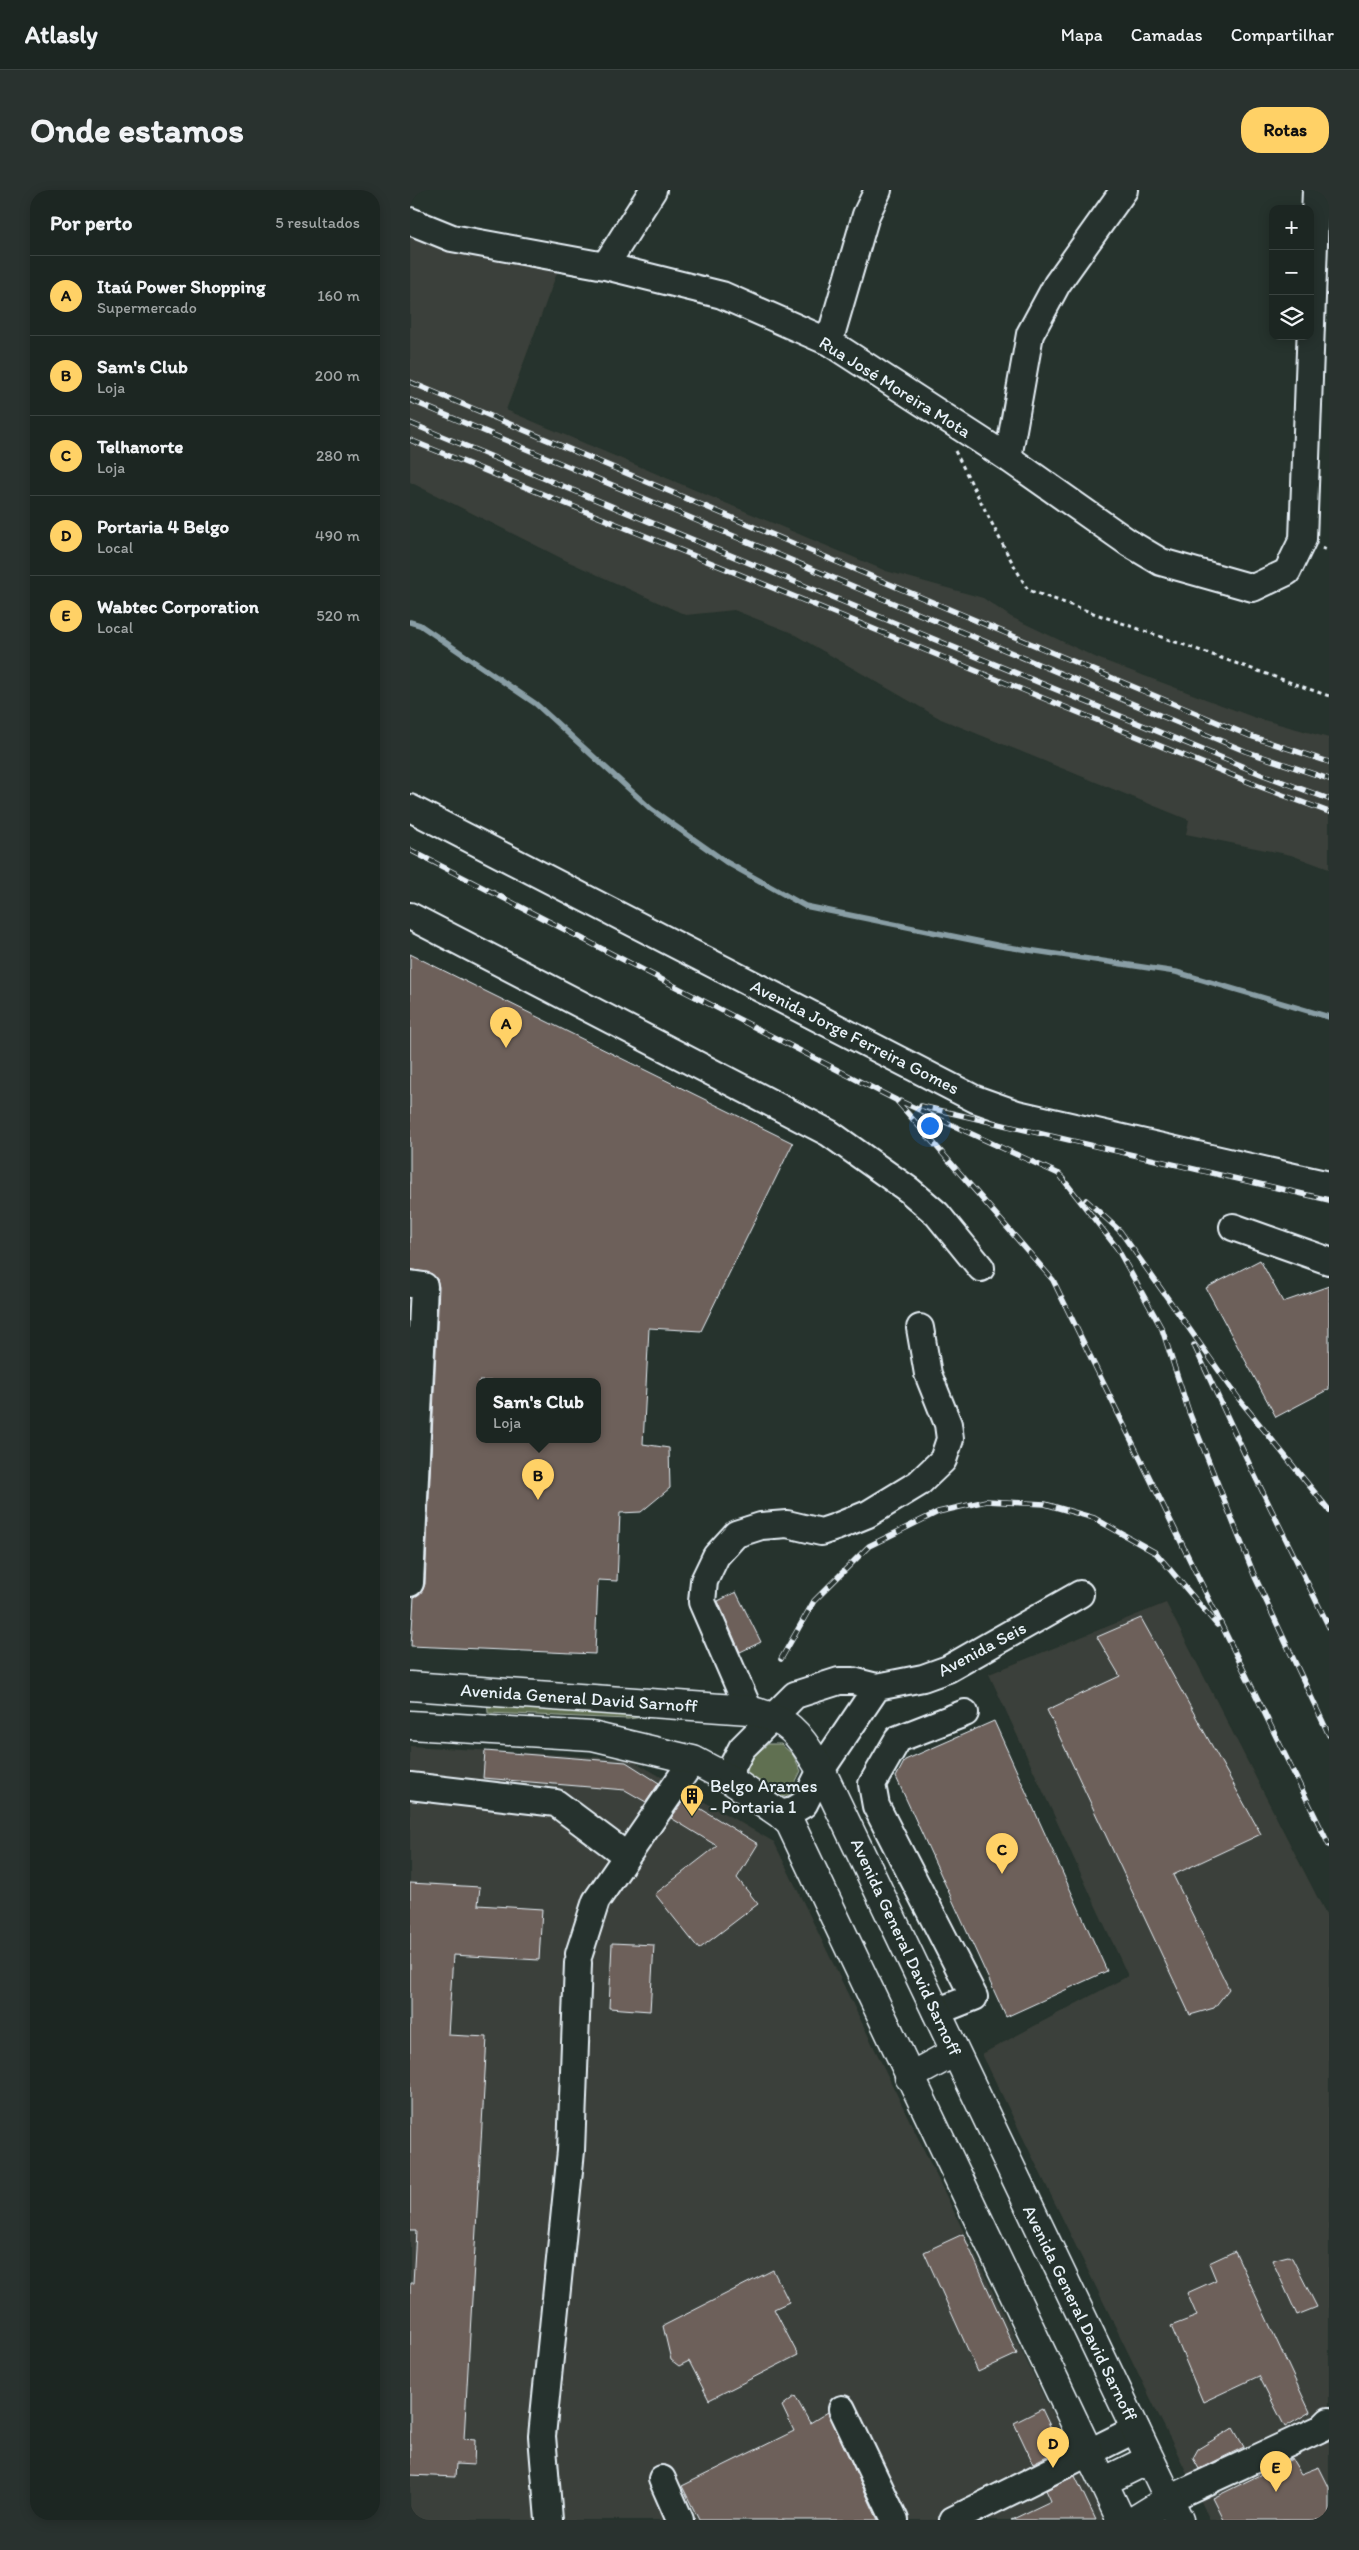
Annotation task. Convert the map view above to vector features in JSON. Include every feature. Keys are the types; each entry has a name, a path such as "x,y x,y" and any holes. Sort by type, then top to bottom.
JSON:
{"main road":[{"name":"Avenida General David Sarnoff","path":"410,1686 762,1714 792,1728 821,1770 1174,2510"},
{"name":"Avenida General David Sarnoff","path":"410,1725 592,1736 694,1760 732,1780 790,1823 1121,2520"},
{"path":"909,2077 955,2052"},
{"path":"1103,2482 1150,2459"},
{"path":"1135,2520 1174,2510"}],"street":[{"path":"605,266 654,190"},
{"path":"828,342 866,215 878,190"},
{"path":"1008,458 1030,334 1057,284 1124,190"},
{"name":"Rua José Moreira Mota","path":"410,221 452,238 605,266 722,295 828,342 1008,458 1129,543 1162,562 1252,588 1286,572 1303,540 1316,190"},
{"name":"Avenida Jorge Ferreira Gomes","path":"410,808 975,1099 1026,1116 1329,1184"},
{"path":"410,916 829,1133 909,1190 937,1214 981,1268"},
{"path":"1233,1227 1329,1261"},
{"path":"410,1284 424,1286 410,1583"},
{"path":"762,1714 702,1602 704,1581 716,1556 736,1534 761,1526 787,1524 821,1532 836,1527 868,1514 919,1483 943,1460 950,1439 948,1424 928,1374 920,1328"},
{"name":"Avenida Seis","path":"732,1780 732,1767 742,1748 753,1735 762,1714 794,1695 821,1684 839,1680 853,1681 877,1688 923,1678 948,1669 1080,1594"},
{"path":"780,1814 792,1811 804,1804 821,1770 877,1688"},
{"path":"936,2012 974,1997 876,1806 872,1784 898,1739 965,1713"},
{"path":"549,2520 542,2436 571,2151 579,1958 596,1901 694,1760"},
{"path":"410,1786 556,1803 627,1856"},
{"path":"842,2409 894,2520"},
{"path":"1174,2510 1322,2428 1329,2421"},
{"path":"953,2520 1136,2429"},
{"path":"662,2479 680,2520"}],"path":[{"path":"953,447 1028,590 1329,696"}],"shaded area":[{"path":"410,233 447,250 558,270 506,410 886,571 983,598 1011,617 1097,658 1253,717 1329,738 1329,869 1291,855 1186,834 1189,820 941,719 790,632 734,610 686,615 567,561 410,482"},
{"path":"1166,1603 1329,1920 1329,2520 1210,2520 982,2054 1128,1976 989,1674"},
{"path":"410,1746 630,1759 774,1842 1104,2520 410,2520"}],"green space":[{"path":"487,1697 666,1714 628,1719 488,1713"},
{"path":"768,1744 781,1744 793,1755 801,1771 789,1795 775,1799 747,1780 748,1761"}],"building":[{"path":"410,954 793,1143 701,1331 649,1328 643,1444 669,1448 670,1488 641,1512 620,1513 617,1581 598,1580 595,1654 411,1646 414,1597 422,1591 425,1584 439,1287 437,1279 432,1274 410,1269"},
{"path":"1260,1260 1283,1302 1329,1286 1329,1389 1276,1417 1206,1288"},
{"path":"736,1592 761,1642 740,1652 718,1601"},
{"path":"1141,1618 1261,1834 1173,1875 1229,1989 1214,2008 1190,2015 1047,1710 1120,1676 1097,1637"},
{"path":"994,1721 1107,1971 1006,2017 896,1777 905,1760"},
{"name":"Belgo Arames - Portaria 1","path":"485,1751 626,1762 659,1783 646,1802 625,1790 483,1778"},
{"path":"685,1799 758,1844 737,1878 758,1904 699,1949 655,1894 717,1846 671,1818"},
{"path":"410,1883 480,1887 478,1905 542,1909 539,1960 453,1955 448,2035 487,2037 464,2439 475,2440 474,2465 456,2464 455,2477 410,2475 410,2283 413,2283 416,2231 410,2231"},
{"path":"612,1943 654,1945 650,2011 609,2008"},
{"path":"963,2234 1017,2354 978,2372 924,2252"},
{"path":"1235,2251 1310,2412 1285,2427 1259,2376 1203,2402 1171,2326 1197,2316 1187,2293 1216,2280 1209,2263"},
{"path":"1288,2256 1292,2258 1317,2307 1297,2315 1272,2260"},
{"path":"773,2270 789,2302 774,2309 798,2355 709,2400 689,2361 679,2366 671,2360 663,2326"},
{"path":"795,2396 810,2423 828,2412 878,2520 699,2520 682,2486 794,2431 782,2406"},
{"path":"1042,2409 1061,2449 1033,2463 1014,2423"},
{"path":"1233,2428 1244,2447 1199,2469 1193,2458 1198,2449"},
{"path":"1292,2459 1301,2474 1319,2467 1329,2487 1329,2520 1224,2520 1213,2498"},
{"path":"1075,2476 1096,2520 1011,2520 1051,2501 1046,2490"}],"waterway":[{"path":"410,622 420,625 536,704 651,809 726,862 805,906 1001,946 1176,972 1329,1017"}],"railway":[{"path":"410,382 1250,736 1329,762"},
{"path":"410,400 1245,751 1329,779"},
{"path":"410,423 1261,774 1329,799"},
{"path":"410,440 1261,787 1329,812"},
{"path":"410,850 896,1100 1053,1280 1329,1845"},
{"path":"900,1101 1059,1174 1064,1179"},
{"path":"921,1106 1329,1200"},
{"path":"1059,1174 1117,1248 1162,1329 1189,1412 1255,1577 1329,1735"},
{"path":"1086,1200 1120,1231 1239,1399 1329,1510"},
{"path":"1194,1345 1253,1472 1329,1627"},
{"path":"781,1659 814,1601 869,1546 938,1512 986,1501 1045,1504 1094,1518 1156,1553 1217,1625"}],"place":[{"name":"Itaú Power Shopping","path":"506,1048"},
{"name":"Sam's Club","path":"538,1500"},
{"name":"Belgo Arames - Portaria 1","path":"692,1817"},
{"name":"Telhanorte","path":"1002,1874"},
{"name":"Portaria 4 Belgo","path":"1053,2468"},
{"name":"Wabtec Corporation","path":"1276,2492"}]}
